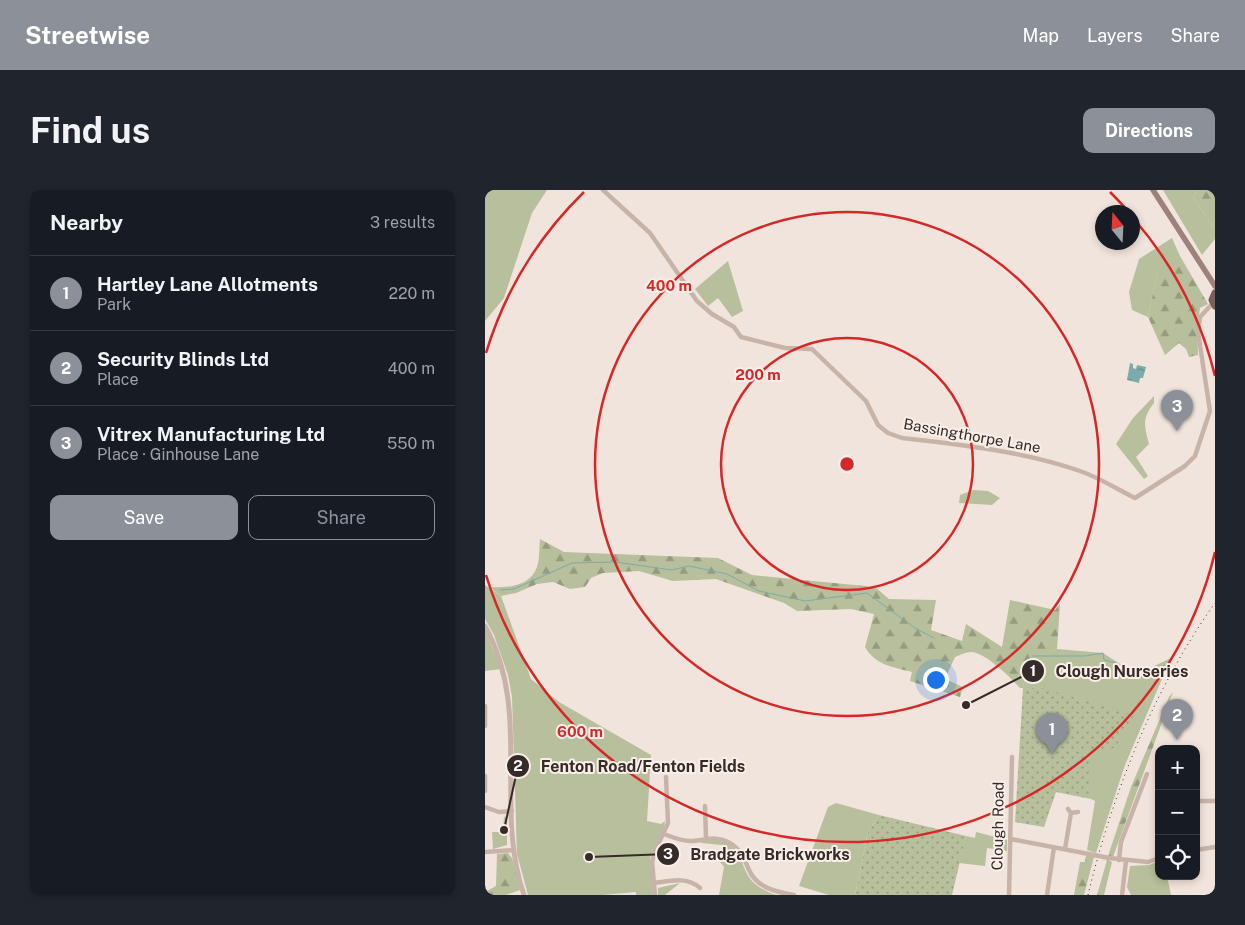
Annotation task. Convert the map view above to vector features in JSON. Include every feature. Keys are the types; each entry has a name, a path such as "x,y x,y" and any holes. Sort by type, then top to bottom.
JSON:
{"main road":[{"path":"1153,190 1215,286"},
{"path":"1214,304 1215,292"}],"street":[{"name":"Bassingthorpe Lane","path":"603,190 650,233 697,301 734,327 745,339 785,348 812,350 866,401 875,421 888,433 902,438 1018,455 1058,464 1091,475 1135,498 1181,469 1195,456 1210,411 1198,332 1200,318 1214,304"},
{"path":"485,626 504,670 509,697 513,850 524,895"},
{"path":"485,706 485,726"},
{"name":"Clough Road","path":"1009,895 1012,756"},
{"path":"1119,860 1121,842 1147,774"},
{"path":"485,776 485,791"},
{"path":"655,895 653,857 664,834 668,818 666,777"},
{"path":"1200,801 1215,801"},
{"path":"705,806 705,838"},
{"path":"485,807 499,812 512,811"},
{"path":"1065,849 1069,811 1078,812"},
{"path":"664,834 683,841 719,838 731,843 740,852 751,874 758,883 774,891 794,895"},
{"path":"1011,838 1119,860 1148,862 1155,859"},
{"path":"1047,895 1054,848"},
{"path":"1200,850 1215,848"},
{"path":"485,852 513,850"},
{"path":"1122,895 1126,861"},
{"path":"654,883 683,880 693,882 700,888"}],"green space":[{"path":"485,190 547,190 532,213 504,298 485,321"},
{"path":"1163,190 1198,190 1193,197 1215,229 1215,239 1202,255"},
{"path":"1198,190 1215,190 1215,229 1193,197"},
{"path":"1172,238 1180,256 1159,267 1148,317 1132,310 1129,292 1139,259"},
{"path":"1180,256 1208,304 1200,308 1197,329 1198,355 1189,357 1186,349 1179,343 1165,355 1148,317 1159,266"},
{"path":"728,261 743,311 732,317 718,298 708,306 695,289"},
{"path":"1154,396 1154,403 1147,413 1145,422 1149,444 1136,457 1148,476 1144,479 1116,444 1133,418"},
{"path":"973,490 988,491 1000,498 992,505 959,503 960,495"},
{"path":"540,539 564,552 718,558 752,575 875,587 889,599 936,600 931,630 962,641 966,624 1002,647 1010,600 1055,610 1060,604 1057,649 1028,661 1023,688 1020,688 1004,672 977,653 969,652 955,657 945,679 963,687 960,697 910,681 912,672 891,667 874,658 865,647 874,614 851,609 797,611 784,603 716,579 673,581 639,571 603,573 591,578 585,587 570,589 553,582 537,584 516,593 501,596 489,587 517,585 529,579 534,574 538,564"},
{"path":"485,585 501,596 531,679 559,702 651,755 647,821 661,824 665,821 664,829 650,858 653,895 636,895 636,892 603,895 528,895 517,854 512,697 508,675 494,635 485,619"},
{"path":"485,630 501,669 485,671"},
{"path":"1057,649 1103,653 1131,671 1146,670 1171,658 1125,765 1096,853 1087,850 1095,801 1091,799 1091,759 1085,758 1087,749 1042,688 1023,688 1028,660"},
{"path":"1023,688 1042,688 1134,715 1115,748 1087,750 1085,758 1091,759 1091,799 1056,792 1044,827 1015,822"},
{"path":"1173,692 1113,857 1108,856 1131,787 1169,697"},
{"path":"836,803 879,815 868,832 855,895 829,895 799,886 828,807"},
{"path":"879,815 966,836 952,895 855,895 868,832"},
{"path":"504,816 507,819 507,845 493,849 492,832 503,832"},
{"path":"976,832 1007,840 1007,851 987,848 985,866 959,863 966,836 975,838"},
{"path":"717,840 727,844 737,852 747,874 757,886 776,895 719,895 724,867 717,858 736,855 722,845 701,843 702,841"},
{"path":"508,853 512,858 520,890 506,895 485,895 485,892 496,886 497,854"},
{"path":"1086,855 1094,857 1084,895 1074,895 1080,862 1085,862"},
{"path":"1107,860 1112,862 1104,895 1097,895"},
{"path":"1155,863 1155,880 1168,880 1171,895 1131,895 1127,887 1130,866 1149,865"},
{"path":"680,883 665,895 658,895 658,888"}],"water":[{"path":"1130,363 1136,369 1137,365 1146,367 1143,378 1140,378 1139,383 1127,380"}],"waterway":[{"path":"500,590 514,589 572,563 615,562 672,570 689,566 727,574 759,591 805,601 867,593 915,628 934,638"},
{"path":"1032,656 1085,656 1103,653 1104,660 1116,663 1115,674 1148,678 1164,665 1170,665"}],"railway":[{"path":"1088,895 1098,856 1123,780 1154,706 1193,636 1215,603"}],"place":[{"name":"Vitrex Manufacturing Ltd","path":"1177,431"},
{"name":"Clough Nurseries","path":"966,705"},
{"name":"Security Blinds Ltd","path":"1177,740"},
{"name":"Hartley Lane Allotments","path":"1052,754"},
{"name":"Fenton Road/Fenton Fields","path":"504,830"},
{"name":"Bradgate Brickworks","path":"589,857"}]}
